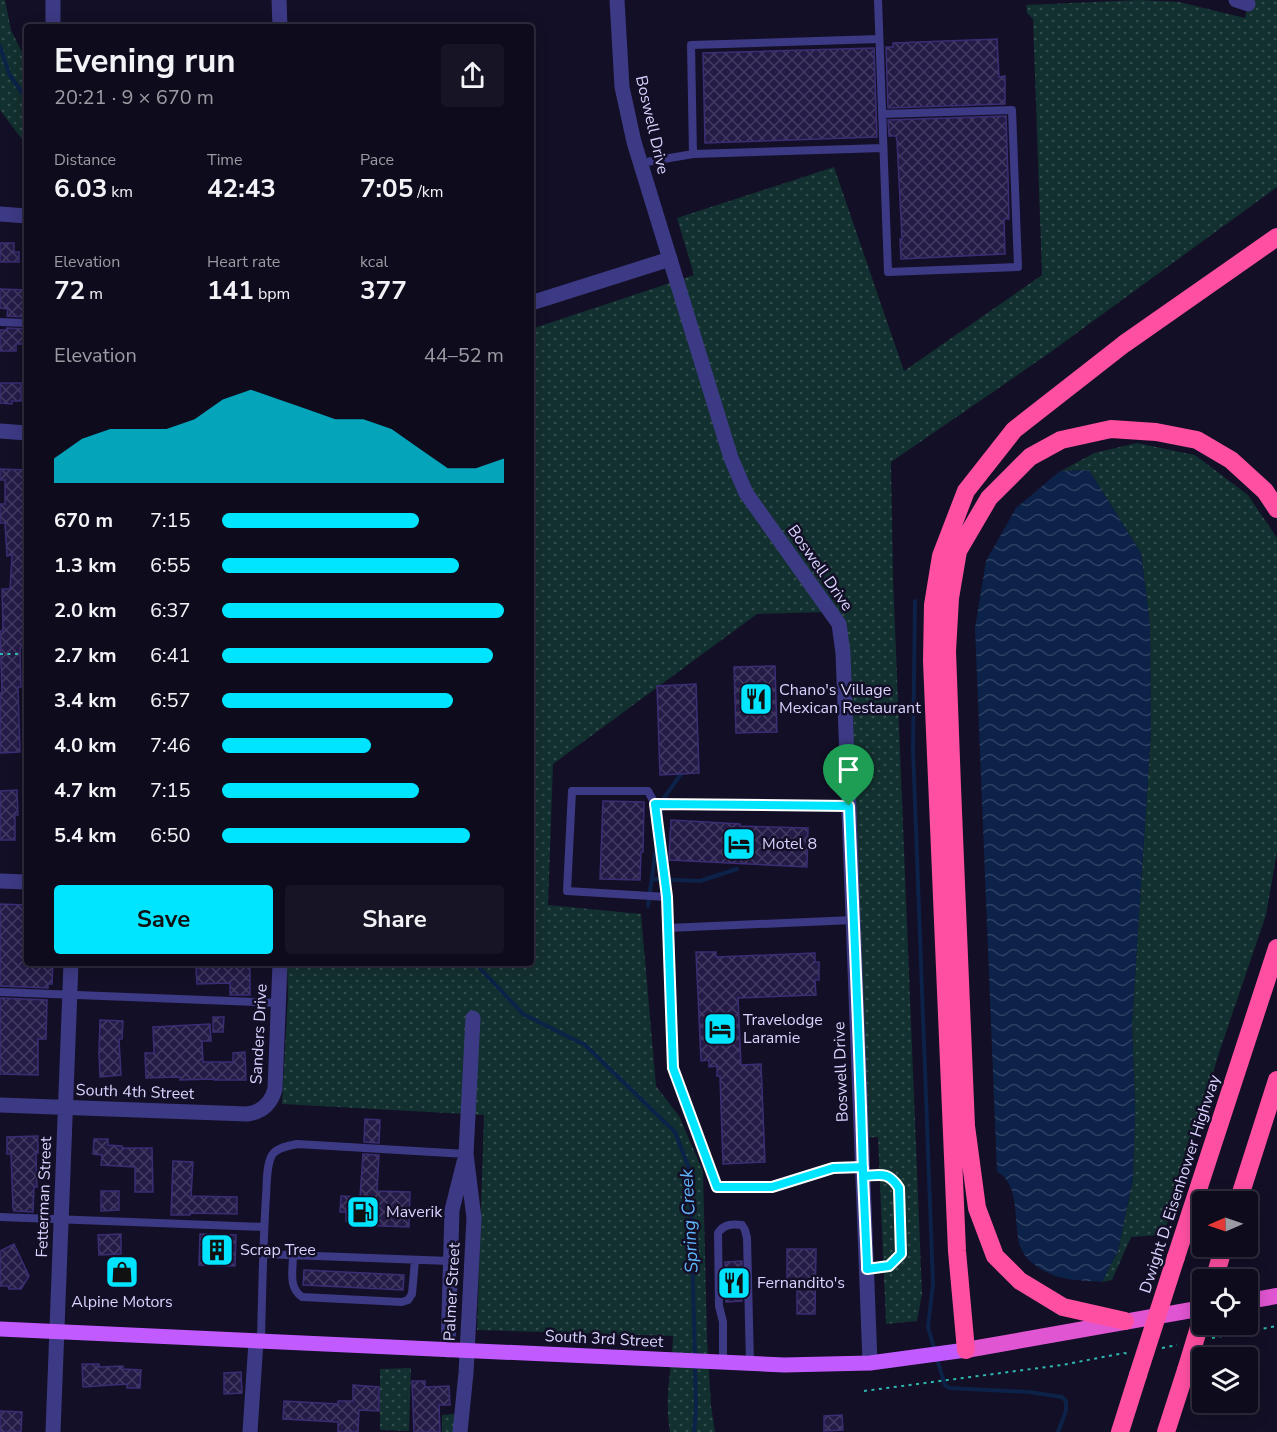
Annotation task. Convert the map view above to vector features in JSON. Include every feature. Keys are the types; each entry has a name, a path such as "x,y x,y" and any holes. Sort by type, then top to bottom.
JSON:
{"highway":[{"path":"966,1350 956,1240 932,661 933,605 941,556 966,491 1014,430 1124,344 1277,237"},
{"path":"966,1350 969,1317 966,1126 947,651 950,598 958,551 989,498 1030,457 1061,440 1111,429 1156,432 1197,440 1231,460 1264,491 1277,509"},
{"path":"1257,1012 1277,934"},
{"name":"Dwight D. Eisenhower Highway","path":"1120,1432 1277,948"},
{"path":"1242,1191 1277,1080"},
{"path":"966,1126 977,1208 995,1256 1020,1281 1063,1306 1125,1322"},
{"path":"1258,1299 1277,1296"},
{"name":"South 3rd Street","path":"966,1350 1192,1310"},
{"path":"1166,1432 1197,1335"}],"main road":[{"name":"South 3rd Street","path":"0,1329 784,1365 870,1364 966,1350"}],"street":[{"path":"53,0 53,24"},
{"path":"279,0 280,24"},
{"name":"Boswell Drive","path":"617,0 622,87 634,142 730,458 746,493 838,624 843,653 870,1364"},
{"path":"0,214 24,216"},
{"path":"534,302 670,259"},
{"path":"0,432 24,433"},
{"path":"0,881 24,882"},
{"name":"Fetterman Street","path":"53,1432 71,966"},
{"name":"Sanders Drive","path":"267,1106 275,1089 280,966"},
{"name":"Palmer Street","path":"460,1432 474,1218 466,1154 473,1018"},
{"name":"South 4th Street","path":"0,1105 247,1114 267,1106"},
{"name":"Palmer Street","path":"448,1350 452,1210 466,1154"},
{"path":"250,1432 258,1341"}],"lane":[{"path":"878,0 883,148 888,272 1018,267 1012,110 882,114"},
{"path":"693,154 691,45 879,39"},
{"path":"641,163 693,154 883,148"},
{"path":"0,322 24,322"},
{"path":"667,897 567,891 572,791 648,791 655,804 667,897 673,1068 717,1187 772,1187 833,1168 886,1175 894,1179 899,1188 901,1254 889,1266 867,1269"},
{"path":"655,804 849,806"},
{"path":"668,927 853,920"},
{"path":"0,992 279,1003"},
{"path":"258,1341 269,1165 276,1151 297,1144 466,1154"},
{"path":"0,1216 264,1227"},
{"path":"723,1363 723,1322 719,1306 718,1233 726,1225 735,1224 742,1225 747,1238 750,1364"},
{"path":"263,1254 450,1261"},
{"path":"293,1255 292,1284 295,1292 302,1297 402,1302 408,1300 412,1294 415,1260"}],"path":[{"path":"0,654 24,654"},
{"path":"864,1391 1062,1365 1124,1353 1131,1354"}],"green space":[{"path":"0,0 5,0 11,30 24,56 24,142 0,110"},
{"path":"1139,0 1179,2 1245,18 1249,0 1277,0 1277,187 1048,354 891,462 893,578 922,1294 917,1321 886,1324 878,1137 862,1138 843,653 830,612 757,614 553,764 548,905 641,914 656,1086 679,1116 703,1171 707,1337 711,1406 715,1432 670,1432 668,1395 673,1336 477,1330 484,1115 282,1104 288,995 287,966 534,966 534,328 694,275 677,218 834,167 904,371 1042,275 1033,19 1027,13 1026,5"},
{"path":"1137,443 1195,455 1248,495 1277,538 1277,852 1266,915 1218,1056 1171,1217 1160,1235 1131,1237 1112,1280 1102,1282 1118,1251 1133,1179 1135,1108 1132,1023 1151,732 1150,624 1141,553 1089,470 1061,471 1094,453"},
{"path":"411,1368 409,1431 380,1430 380,1369"},
{"path":"454,1414 454,1432 442,1432 442,1415"}],"water":[{"path":"1089,470 1141,553 1150,624 1151,732 1132,1023 1135,1108 1133,1179 1118,1251 1102,1282 1055,1276 1030,1261 1020,1246 1010,1185 1005,1177 997,1172 975,628 986,561 1016,508 1060,471"}],"building":[{"path":"997,39 999,77 1005,76 1005,104 888,108 886,47 893,47 893,43"},
{"path":"874,48 877,137 705,143 703,53"},
{"path":"1006,116 1009,219 1004,219 1005,254 901,259 897,141 896,136 889,136 888,120"},
{"path":"0,243 14,243 14,252 19,252 19,262 0,262"},
{"path":"0,289 24,290 24,317 7,316 8,309 0,308"},
{"path":"7,328 24,329 24,344 16,344 16,351 0,351 0,330"},
{"path":"0,383 21,383 21,401 12,401 12,404 0,403"},
{"path":"0,469 24,470 24,648 20,648 21,687 18,687 20,752 0,753 2,589 10,589 12,555 7,556 5,523 0,523 0,504 5,504 5,480 0,480"},
{"name":"Chano's Village Mexican Restaurant","path":"775,666 777,732 736,733 734,667"},
{"path":"696,684 699,773 660,775 657,686"},
{"path":"17,790 18,815 15,815 15,840 0,840 0,791"},
{"path":"603,801 644,802 640,880 600,879"},
{"name":"Motel 8","path":"671,820 740,824 740,826 808,828 807,867 669,860"},
{"path":"0,904 24,905 24,966 53,966 52,984 48,984 48,988 0,986"},
{"name":"Travelodge Laramie","path":"696,952 716,952 716,957 815,953 815,962 819,962 819,980 815,980 816,995 738,998 741,1065 761,1064 765,1162 723,1164 720,1076 717,1076 717,1066 709,1067 709,1060 701,1061"},
{"path":"250,966 250,995 230,995 230,983 197,984 196,968"},
{"path":"0,998 47,1000 46,1039 38,1039 38,1075 0,1074"},
{"path":"213,1017 224,1017 223,1032 213,1032"},
{"path":"100,1020 123,1021 122,1039 119,1039 121,1075 100,1077"},
{"path":"210,1024 211,1041 202,1041 203,1062 233,1062 233,1053 245,1052 246,1080 146,1078 145,1053 154,1053 153,1027"},
{"path":"365,1119 380,1120 379,1143 364,1142"},
{"path":"38,1136 37,1187 34,1187 33,1212 14,1211 11,1154 7,1154 7,1137"},
{"path":"94,1139 108,1139 108,1145 122,1146 122,1148 152,1148 153,1192 135,1192 135,1167 101,1165 102,1155 93,1154"},
{"path":"363,1154 379,1155 377,1191 410,1192 409,1227 356,1225 356,1222 346,1221 346,1212 340,1212 341,1196 360,1197"},
{"path":"173,1161 193,1162 191,1196 237,1197 237,1214 171,1215"},
{"path":"101,1191 119,1191 119,1210 101,1211"},
{"path":"121,1234 121,1254 99,1255 98,1235"},
{"name":"Scrap Tree","path":"200,1234 236,1235 235,1266 199,1265"},
{"path":"14,1244 29,1276 21,1289 0,1286 0,1251"},
{"path":"787,1249 816,1249 815,1314 797,1314 797,1284 787,1284"},
{"path":"742,1261 742,1301 726,1302 725,1262"},
{"path":"113,1262 131,1262 130,1277 113,1277"},
{"path":"304,1270 404,1275 403,1290 303,1285"},
{"path":"82,1364 99,1364 99,1367 123,1366 123,1369 141,1370 140,1388 127,1388 127,1384 83,1387"},
{"path":"241,1372 242,1393 224,1394 224,1373"},
{"path":"412,1381 425,1381 425,1387 449,1386 450,1405 439,1405 440,1432 414,1432"},
{"path":"353,1385 379,1387 379,1411 359,1410 358,1432 338,1432 338,1422 283,1419 284,1401 338,1404 338,1401 353,1401"},
{"path":"0,1411 22,1412 21,1432 0,1432"},
{"path":"842,1415 843,1430 824,1431 824,1416"}],"waterway":[{"name":"Spring Creek","path":"0,46 9,74 24,96"},
{"path":"915,601 913,750 933,1284 928,1327 935,1351"},
{"path":"660,821 664,798 681,774"},
{"path":"648,906 657,841"},
{"path":"652,879 700,881 737,869"},
{"name":"Spring Creek","path":"478,966 523,1014 585,1045 675,1132 690,1171 695,1358"},
{"path":"937,1359 945,1385 949,1388 1029,1392 1062,1397 1066,1401 1066,1411 1058,1432"},
{"name":"Spring Creek","path":"694,1432 695,1366"}],"place":[{"name":"Chano's Village Mexican Restaurant","path":"756,699"},
{"name":"Motel 8","path":"739,844"},
{"name":"Travelodge Laramie","path":"720,1029"},
{"name":"Maverik","path":"363,1212"},
{"name":"Scrap Tree","path":"217,1250"},
{"name":"Alpine Motors","path":"122,1272"},
{"name":"Fernandito's","path":"734,1283"}],"route":[{"path":"849,806 655,804 667,897 673,1068 717,1187 772,1187 833,1168 863,1167 863,1176 886,1175 894,1179 899,1188 901,1254 889,1266 867,1269 863,1176 863,1167 862,1138 849,806"}]}
